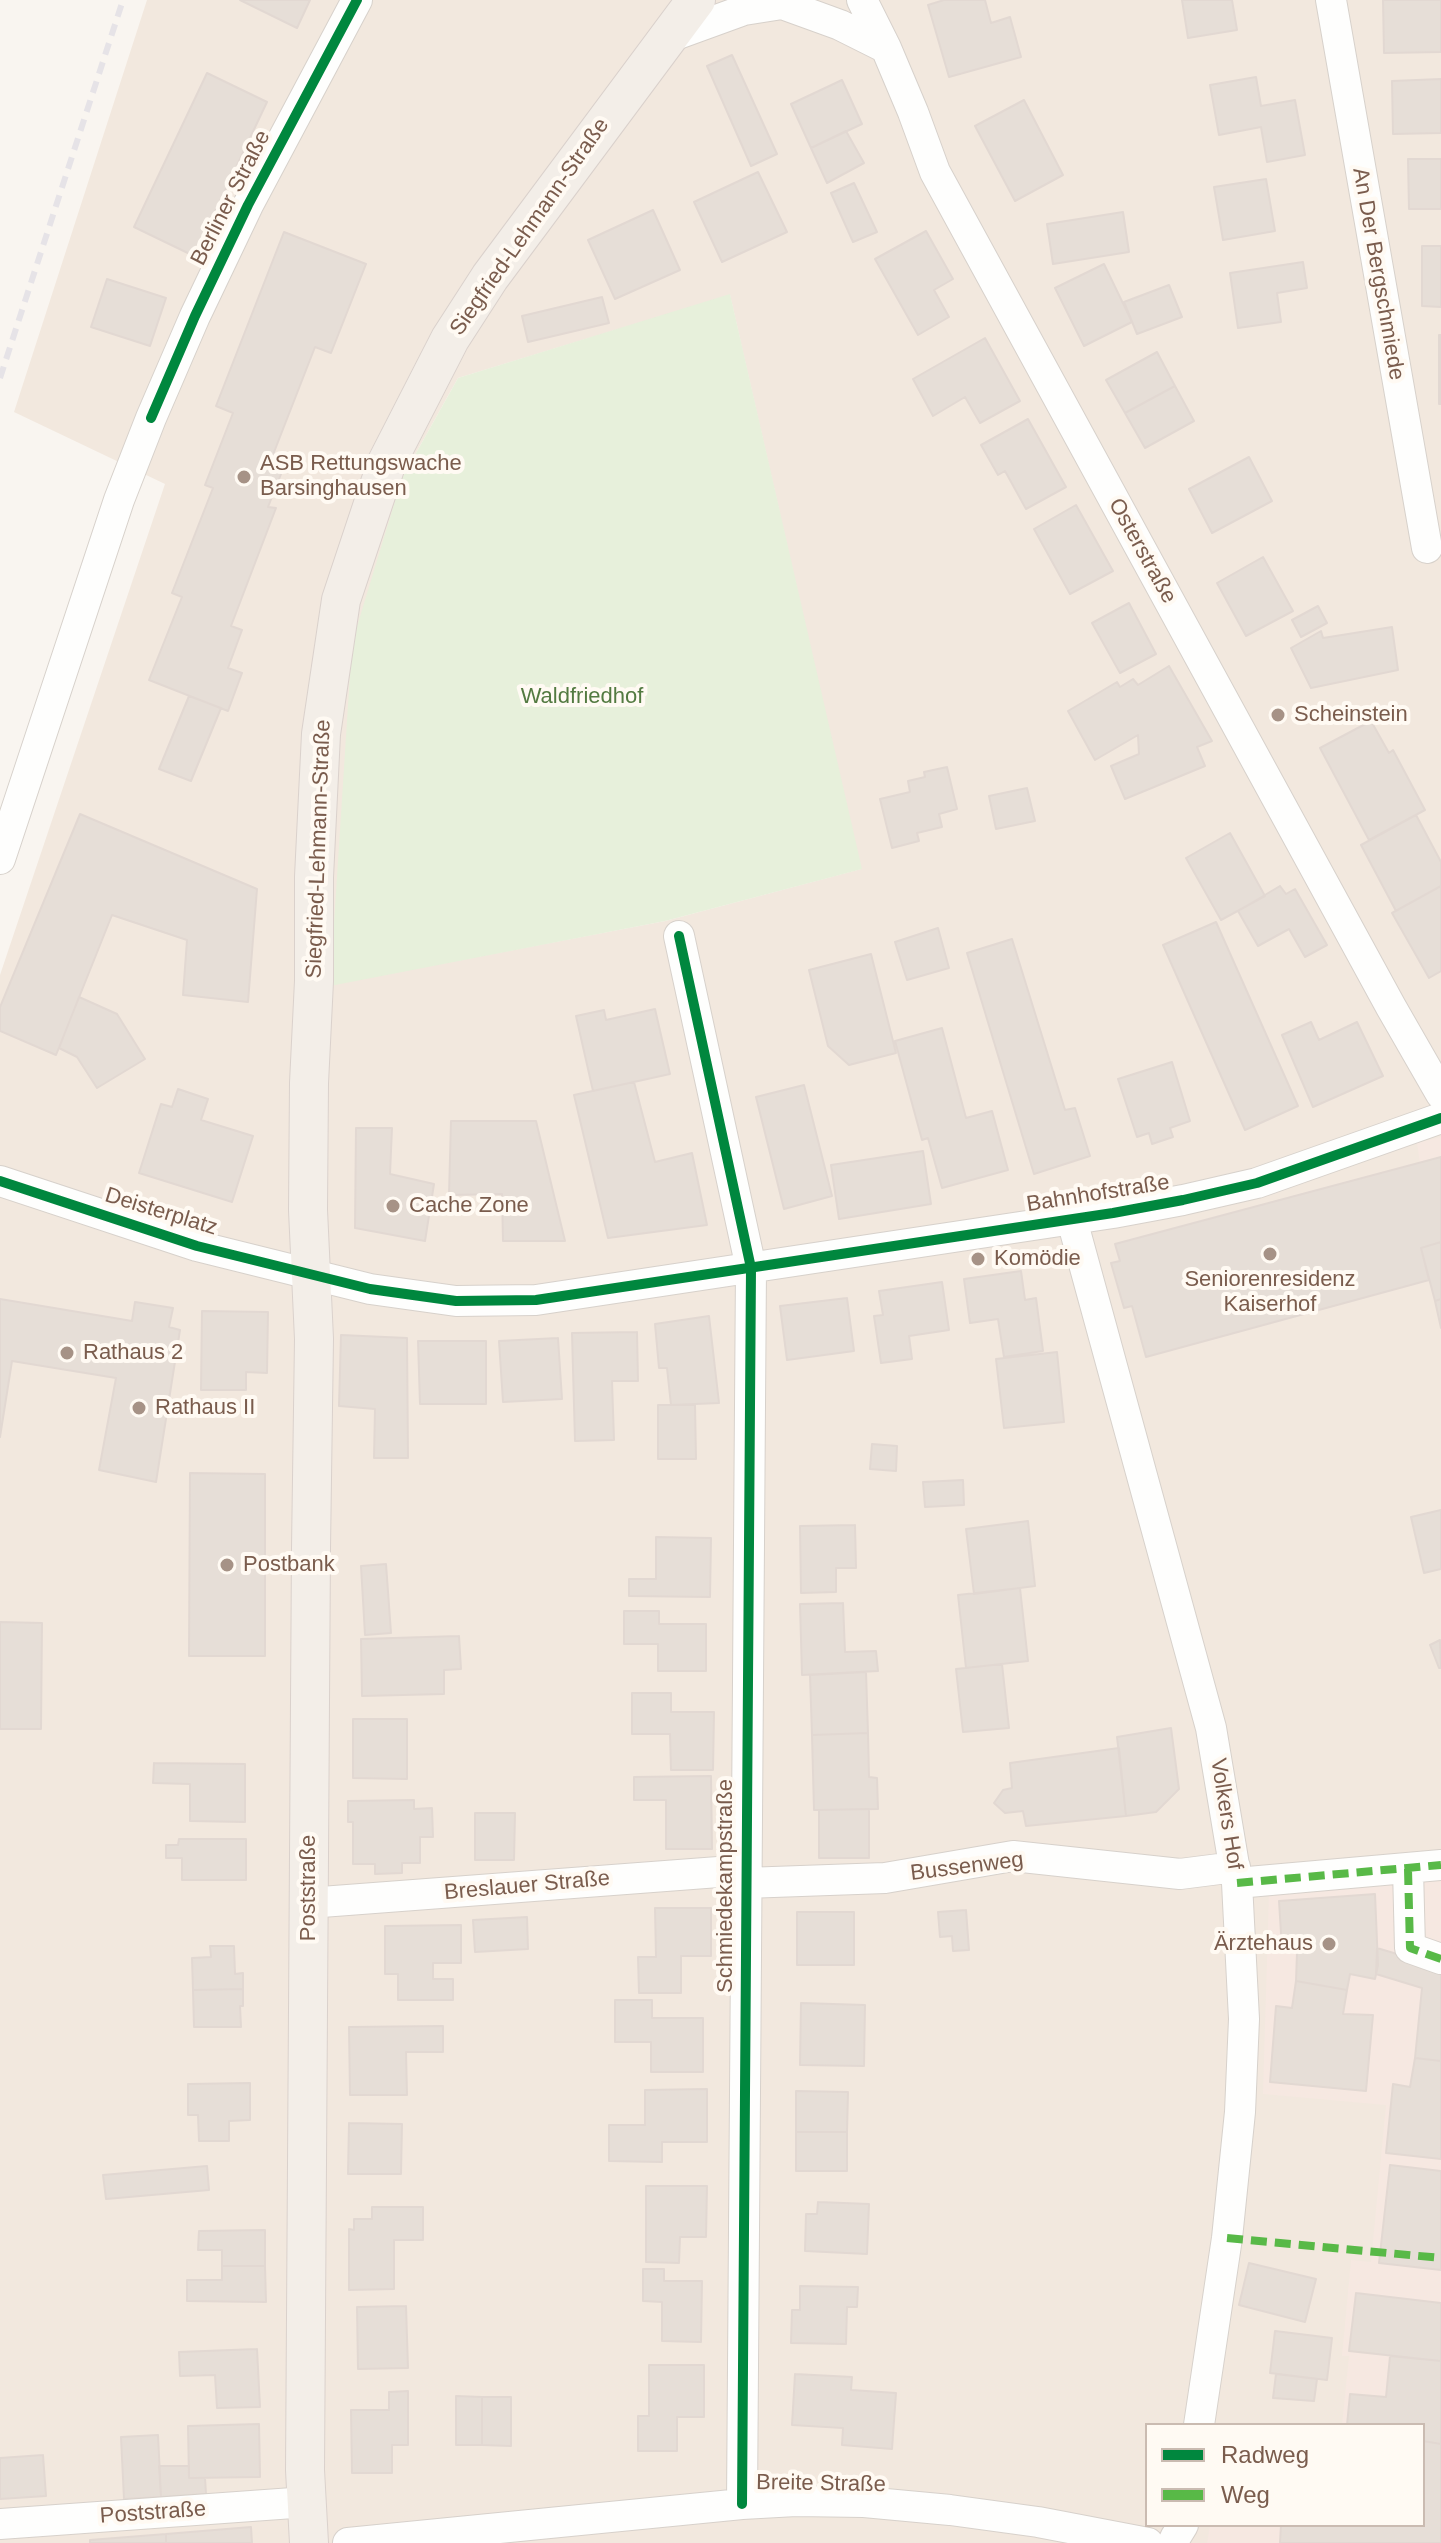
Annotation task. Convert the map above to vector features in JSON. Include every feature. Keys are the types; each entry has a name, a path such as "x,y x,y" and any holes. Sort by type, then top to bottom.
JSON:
{"main road":[{"name":"Siegfried-Lehmann-Straße","path":"312,1273 308,1210 314,877 321,734 341,600 387,462 450,339 490,277 696,0"},
{"name":"Poststraße","path":"309,2543 305,2455 312,1273"}],"street":[{"name":"Berliner Straße","path":"0,859 119,500 151,418 248,205 357,0"},
{"name":"Osterstraße","path":"862,0 886,48 935,172 1441,1094"},
{"name":"An Der Bergschmiede","path":"1331,0 1427,548"},
{"path":"667,38 744,10 782,4 840,25 886,48"},
{"path":"679,936 751,1268"},
{"name":"Bahnhofstraße","path":"312,1273 370,1289 456,1301 536,1300 1072,1220 1183,1200 1257,1183 1441,1118"},
{"name":"Deisterplatz","path":"0,1181 197,1246 312,1273"},
{"name":"Volkers Hof","path":"1072,1220 1211,1728 1236,1875 1244,2019 1240,2112 1227,2238 1199,2423"},
{"name":"Schmiedekampstraße","path":"742,2504 751,1268"},
{"name":"Bussenweg","path":"745,1876 885,1878 1013,1856 1180,1874 1236,1875 1441,1865"},
{"path":"1408,1869 1410,1948 1441,1959"},
{"name":"Breslauer Straße","path":"308,1903 745,1876"},
{"name":"Breite Straße","path":"348,2543 796,2501 864,2502 950,2510 1170,2538"},
{"name":"Poststraße","path":"0,2524 307,2502"}],"shaded area":[{"path":"147,0 1441,0 1441,2543 0,2543 0,975 165,484 14,412","holes":["730,295 861,869 665,921 330,985 402,478 458,378"]},
{"path":"1441,1137 1441,1308 1417,1143"},
{"path":"1441,1873 1441,2543 1207,2543 1210,2527 1425,2527 1425,2423 1342,2423 1349,2356 1342,2356 1351,2260 1371,2262 1386,2105 1263,2094 1269,1891"}],"green space":[{"name":"Waldfriedhof","path":"730,294 862,869 665,921 330,986 352,643 402,478 458,378"}],"building":[{"path":"240,0 310,0 297,28"},
{"path":"944,0 985,0 991,23 1010,17 1021,57 949,77 928,5"},
{"path":"1182,0 1232,0 1237,30 1188,38"},
{"path":"1383,0 1441,0 1441,52 1384,53"},
{"path":"732,55 777,154 751,166 707,66"},
{"path":"207,73 267,102 194,256 134,227"},
{"path":"1256,77 1261,106 1295,100 1305,155 1267,162 1261,127 1219,135 1210,85"},
{"path":"1441,79 1441,133 1393,134 1392,81"},
{"path":"842,80 862,124 811,148 791,104"},
{"path":"1024,100 1063,175 1015,201 975,126"},
{"path":"846,131 864,163 827,183 811,148"},
{"path":"1408,159 1441,159 1441,209 1409,209"},
{"path":"758,172 787,232 722,262 694,202"},
{"path":"1266,179 1275,231 1223,240 1214,187"},
{"path":"854,183 877,232 853,242 831,193"},
{"path":"653,210 680,270 615,299 588,240"},
{"path":"1123,212 1129,252 1053,264 1047,224"},
{"path":"926,231 953,279 934,290 949,317 918,335 875,259"},
{"name":"ASB Rettungswache Barsinghausen","path":"284,232 366,264 331,353 315,347 269,465 283,469 268,507 276,508 231,626 242,630 228,668 242,673 228,711 149,680 182,597 172,593 213,488 205,485 233,413 216,406"},
{"path":"1422,246 1441,246 1441,307 1422,306"},
{"path":"1303,262 1307,288 1277,293 1281,322 1238,328 1230,273"},
{"path":"1104,264 1132,322 1084,346 1055,288"},
{"path":"107,279 166,298 150,346 91,327"},
{"path":"1169,285 1182,317 1137,334 1124,302"},
{"path":"602,297 609,323 528,342 522,316"},
{"path":"1441,335 1441,404 1439,404"},
{"path":"985,338 1020,401 980,423 965,397 933,416 913,379"},
{"path":"1157,352 1175,386 1125,413 1106,380"},
{"path":"1175,386 1194,421 1145,448 1125,413"},
{"path":"1028,419 1066,487 1026,509 1005,471 998,475 981,445"},
{"path":"1249,457 1272,501 1212,533 1189,489"},
{"path":"1076,505 1113,571 1070,594 1034,529"},
{"path":"1263,557 1293,611 1246,636 1217,583"},
{"path":"1129,603 1156,654 1120,673 1092,623"},
{"path":"1318,606 1327,623 1301,637 1292,620"},
{"path":"1392,627 1398,670 1311,688 1291,648 1321,631 1323,638"},
{"path":"1169,666 1212,741 1197,747 1205,766 1125,799 1111,766 1139,754 1138,735 1095,760 1068,711 1117,682 1120,687 1133,679 1138,685"},
{"path":"189,696 221,708 191,781 159,769"},
{"path":"1371,721 1389,753 1393,750 1425,810 1369,840 1320,748"},
{"path":"947,767 957,809 939,814 942,827 917,833 919,841 892,848 880,799 910,792 908,781 925,777 924,772"},
{"path":"1027,788 1035,821 996,829 989,796"},
{"path":"80,814 257,889 248,1002 183,995 187,940 112,915 56,1055 0,1031 0,1007"},
{"path":"1416,815 1441,862 1441,886 1396,911 1361,845"},
{"path":"1230,833 1265,896 1221,920 1186,858"},
{"path":"1280,886 1286,894 1295,889 1327,945 1305,957 1289,929 1258,946 1238,911"},
{"path":"1441,886 1441,971 1429,978 1392,913"},
{"path":"1216,922 1298,1106 1245,1130 1163,945"},
{"path":"938,928 949,968 907,980 895,942"},
{"path":"1012,939 1065,1110 1075,1108 1090,1156 1034,1174 967,953"},
{"path":"871,954 896,1053 849,1065 828,1046 809,970"},
{"path":"79,997 117,1014 145,1059 97,1088 77,1057 59,1048"},
{"path":"655,1009 670,1074 593,1091 576,1016 604,1010 606,1020"},
{"path":"1311,1022 1319,1040 1357,1022 1383,1076 1313,1107 1282,1035"},
{"path":"942,1028 966,1118 992,1111 1008,1170 942,1188 928,1138 922,1140 895,1041"},
{"path":"1172,1062 1190,1121 1170,1128 1173,1137 1152,1144 1149,1133 1137,1137 1118,1079"},
{"path":"634,1082 655,1162 692,1153 707,1225 608,1238 574,1095"},
{"path":"804,1085 832,1196 784,1209 756,1097"},
{"path":"178,1089 208,1099 201,1120 253,1136 232,1202 139,1173 161,1104 172,1107"},
{"path":"451,1121 536,1121 565,1241 503,1241 502,1194 449,1195"},
{"name":"Cache Zone","path":"356,1128 392,1128 390,1174 434,1184 425,1241 355,1228"},
{"path":"923,1151 931,1204 839,1219 831,1165"},
{"name":"Seniorenresidenz Kaiserhof","path":"1441,1157 1441,1242 1421,1248 1429,1280 1146,1357 1132,1306 1124,1308 1111,1263 1120,1261 1115,1244"},
{"path":"1441,1242 1441,1299 1435,1301 1421,1248"},
{"path":"1021,1271 1025,1300 1036,1298 1043,1351 1004,1357 998,1319 970,1323 964,1279"},
{"path":"942,1282 949,1330 909,1336 912,1359 881,1363 874,1316 883,1315 879,1291"},
{"path":"847,1298 854,1351 787,1360 780,1306"},
{"name":"Rathaus II","path":"0,1299 132,1321 135,1302 173,1308 169,1327 180,1330 156,1482 99,1470 116,1378 12,1361 0,1437"},
{"path":"1441,1299 1441,1328 1435,1301"},
{"path":"202,1311 268,1312 267,1373 246,1372 246,1390 201,1390"},
{"path":"709,1316 719,1403 671,1405 667,1368 659,1368 655,1324"},
{"path":"637,1332 638,1381 612,1381 614,1440 575,1441 572,1333"},
{"path":"341,1335 407,1338 408,1458 374,1458 375,1409 339,1406"},
{"path":"558,1338 562,1399 503,1402 499,1341"},
{"path":"418,1341 486,1341 486,1404 420,1404"},
{"path":"1057,1352 1064,1422 1004,1428 996,1359"},
{"path":"658,1405 695,1405 696,1459 658,1459"},
{"path":"872,1444 897,1446 896,1471 870,1469"},
{"name":"Postbank","path":"190,1473 265,1474 265,1656 189,1656"},
{"path":"963,1480 964,1505 925,1507 923,1482"},
{"path":"1441,1510 1441,1569 1424,1573 1411,1517"},
{"path":"1028,1521 1035,1586 974,1594 966,1529"},
{"path":"855,1525 856,1568 836,1568 836,1592 801,1593 800,1526"},
{"path":"656,1537 711,1538 710,1597 629,1596 629,1579 656,1579"},
{"path":"386,1564 391,1633 365,1635 361,1566"},
{"path":"1020,1588 1028,1661 966,1668 958,1595"},
{"path":"843,1603 845,1652 876,1651 878,1671 802,1675 800,1604"},
{"path":"624,1611 659,1611 659,1624 706,1624 706,1671 658,1671 658,1644 624,1644"},
{"path":"0,1622 42,1623 41,1729 0,1729"},
{"path":"459,1636 461,1669 444,1670 444,1694 362,1696 361,1639"},
{"path":"1440,1640 1441,1668 1439,1668 1430,1645"},
{"path":"1002,1664 1009,1728 963,1732 956,1669"},
{"path":"866,1672 868,1733 812,1735 810,1675"},
{"path":"632,1693 671,1693 671,1712 714,1712 713,1770 671,1770 670,1734 632,1734"},
{"path":"353,1719 407,1719 407,1779 353,1778"},
{"path":"1171,1728 1179,1789 1156,1812 1126,1816 1117,1737"},
{"path":"868,1733 869,1777 877,1778 878,1809 814,1810 812,1735"},
{"path":"1119,1748 1126,1816 1026,1826 1023,1811 1005,1813 994,1803 1003,1790 1012,1788 1010,1763"},
{"path":"154,1763 245,1764 245,1822 190,1821 190,1784 153,1783"},
{"path":"711,1776 712,1849 666,1849 666,1800 634,1800 634,1777"},
{"path":"414,1800 414,1809 432,1808 433,1837 420,1837 420,1863 402,1863 402,1873 375,1874 375,1864 353,1864 353,1822 348,1822 348,1801"},
{"path":"869,1809 869,1858 819,1858 819,1810"},
{"path":"475,1813 515,1813 514,1860 475,1860"},
{"path":"179,1839 246,1839 246,1880 182,1880 182,1858 166,1858 166,1845 178,1845"},
{"name":"Ärztehaus","path":"1375,1894 1378,1965 1375,1979 1350,1974 1347,1990 1296,1981 1297,1953 1282,1949 1279,1901"},
{"path":"655,1908 711,1908 711,1956 681,1956 681,1993 639,1993 638,1957 656,1957"},
{"path":"966,1910 969,1950 953,1951 952,1936 940,1937 938,1912"},
{"path":"797,1912 854,1912 854,1965 797,1965"},
{"path":"527,1917 528,1949 475,1952 473,1920"},
{"path":"461,1925 461,1963 433,1963 433,1979 453,1979 453,2000 398,2000 398,1974 385,1974 385,1926"},
{"path":"210,1946 234,1946 235,1974 243,1973 243,1989 193,1990 192,1958 211,1957"},
{"path":"1377,1948 1417,1960 1416,1966 1441,1974 1441,2061 1415,2058 1422,1988 1376,1974"},
{"path":"1296,1981 1347,1990 1343,2014 1373,2015 1366,2091 1270,2082 1276,2006 1292,2008"},
{"path":"243,1989 241,2027 194,2027 193,1990"},
{"path":"615,2000 652,2000 652,2018 703,2018 703,2072 651,2072 651,2042 615,2042"},
{"path":"801,2003 865,2005 864,2066 800,2065"},
{"path":"443,2026 443,2052 406,2052 407,2095 350,2095 349,2027"},
{"path":"1415,2058 1441,2061 1441,2159 1386,2153 1393,2084 1410,2087"},
{"path":"250,2083 250,2120 229,2121 229,2141 199,2141 198,2115 188,2115 188,2084"},
{"path":"707,2089 707,2142 662,2142 662,2162 609,2161 609,2125 645,2125 645,2090"},
{"path":"796,2091 848,2092 847,2132 796,2132"},
{"path":"349,2123 402,2124 401,2174 348,2174"},
{"path":"796,2132 847,2132 847,2171 796,2171"},
{"path":"1390,2165 1441,2171 1441,2270 1379,2263"},
{"path":"207,2166 209,2190 106,2199 103,2175"},
{"path":"646,2186 707,2186 706,2237 680,2237 679,2263 646,2262"},
{"path":"818,2202 869,2204 867,2254 805,2251 806,2214 817,2214"},
{"path":"372,2207 423,2207 423,2240 394,2240 394,2289 349,2290 349,2229 354,2230 354,2219 372,2219"},
{"path":"265,2230 265,2266 222,2266 222,2250 198,2250 199,2231"},
{"path":"1249,2263 1316,2279 1305,2322 1239,2305"},
{"path":"222,2266 265,2266 266,2302 187,2301 187,2280 222,2280"},
{"path":"643,2269 664,2269 664,2281 702,2281 701,2342 662,2341 662,2302 643,2301"},
{"path":"800,2286 858,2287 857,2307 847,2307 846,2344 791,2343 792,2310 800,2310"},
{"path":"1356,2293 1441,2303 1441,2361 1349,2351"},
{"path":"406,2306 408,2368 358,2369 357,2307"},
{"path":"1275,2331 1332,2338 1327,2380 1270,2373"},
{"path":"257,2349 260,2407 217,2408 215,2375 180,2376 179,2352"},
{"path":"1390,2356 1441,2361 1441,2444 1425,2441 1425,2423 1347,2423 1350,2394 1386,2397"},
{"path":"649,2365 704,2365 704,2417 677,2417 677,2451 638,2451 638,2416 649,2416"},
{"path":"795,2374 852,2377 851,2390 896,2393 892,2449 842,2445 843,2428 792,2425"},
{"path":"1276,2374 1317,2379 1314,2401 1273,2398"},
{"path":"408,2391 408,2445 392,2445 392,2473 352,2473 351,2410 389,2410 389,2392"},
{"path":"456,2396 482,2397 482,2445 456,2445"},
{"path":"482,2397 511,2397 511,2446 482,2445"},
{"path":"259,2424 260,2477 189,2478 188,2426"},
{"path":"158,2435 161,2497 124,2499 121,2437"},
{"path":"1425,2441 1441,2444 1441,2543 1280,2543 1281,2527 1425,2527"},
{"path":"43,2455 46,2496 0,2499 0,2458"},
{"path":"159,2466 189,2466 189,2478 205,2478 206,2494 161,2497"},
{"path":"251,2527 252,2543 166,2543 166,2534"},
{"path":"166,2534 166,2543 90,2543 90,2540"}],"railway":[{"path":"0,378 123,0"}],"marked path":[{"path":"1237,1883 1441,1865"},
{"path":"1408,1869 1410,1948 1441,1959"},
{"path":"1227,2238 1441,2258"}],"cycle path":[{"path":"151,418 248,205 357,0"},
{"path":"679,936 751,1268 742,2504"},
{"path":"0,1181 197,1246 370,1289 456,1301 536,1300 1183,1200 1257,1183 1441,1118"}],"place":[{"name":"ASB Rettungswache Barsinghausen","path":"244,477"},
{"name":"Scheinstein","path":"1278,715"},
{"name":"Cache Zone","path":"393,1206"},
{"name":"Seniorenresidenz Kaiserhof","path":"1270,1254"},
{"name":"Komödie","path":"978,1259"},
{"name":"Rathaus 2","path":"67,1353"},
{"name":"Rathaus II","path":"139,1408"},
{"name":"Postbank","path":"227,1565"},
{"name":"Ärztehaus","path":"1329,1944"}]}
